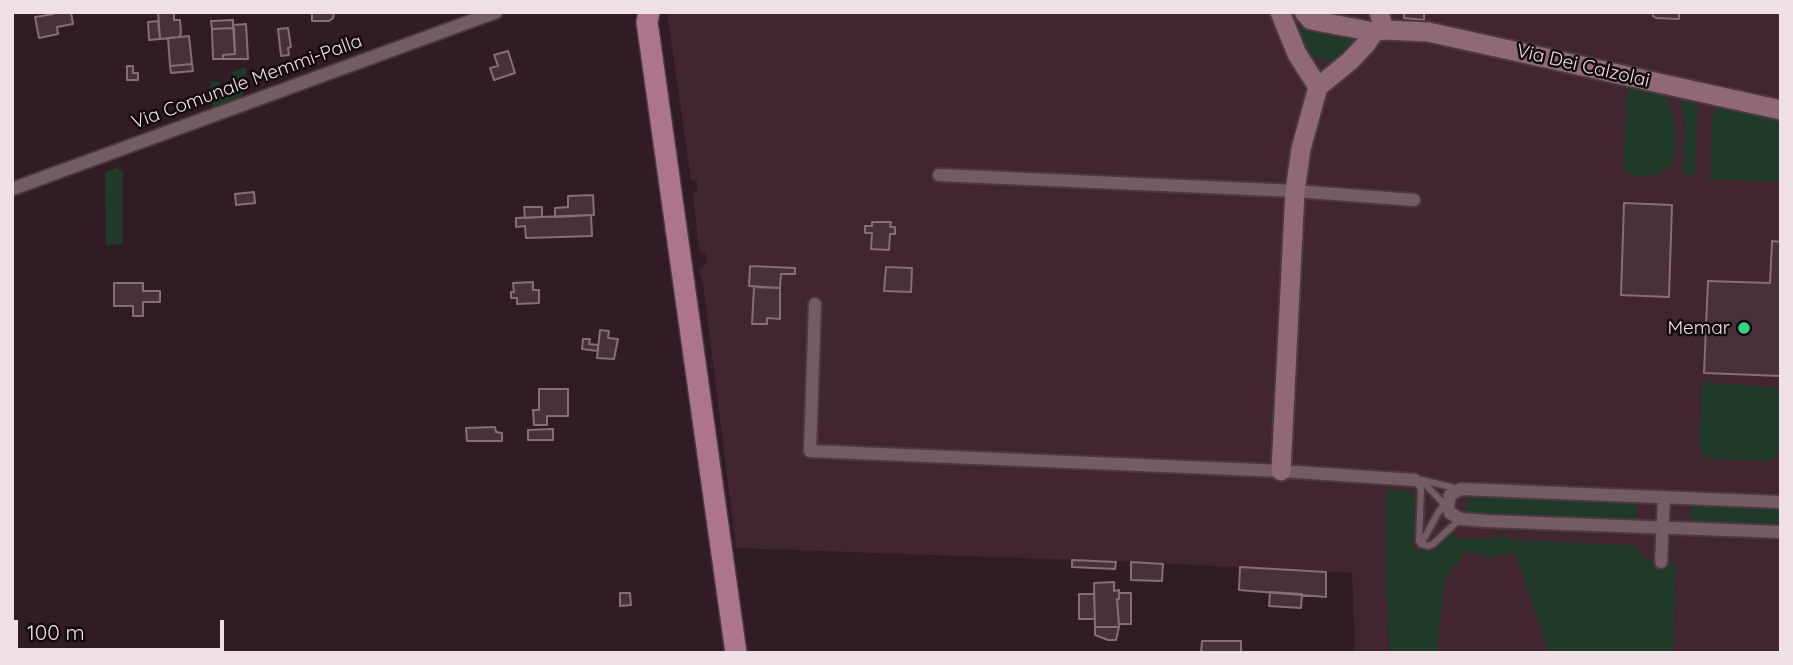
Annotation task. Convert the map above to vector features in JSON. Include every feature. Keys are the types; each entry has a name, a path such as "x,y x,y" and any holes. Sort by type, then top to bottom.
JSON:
{"main road":[{"path":"647,16 736,653"}],"street":[{"name":"Via Comunale Memmi-Palla","path":"12,189 496,12"},
{"path":"1280,12 1297,54 1318,87"},
{"name":"Via Dei Calzolai","path":"1304,12 1311,20 1379,25 1460,38 1781,110"},
{"path":"1281,471 1295,191 1301,149 1318,87 1350,61 1379,25"},
{"path":"939,175 1295,191 1414,200"},
{"path":"815,304 810,452 1281,471 1415,480"},
{"path":"1781,502 1461,489 1450,495 1448,504 1450,513 1460,519 1781,532"},
{"path":"1661,562 1664,497"}],"lane":[{"path":"1415,480 1461,489"},
{"path":"1415,480 1425,484 1442,502 1448,504"},
{"path":"1415,480 1421,489 1421,544"},
{"path":"1421,544 1438,513 1448,504"},
{"path":"1421,544 1433,544 1460,519"}],"shaded area":[{"path":"667,12 1781,12 1781,653 1355,653 1352,573 736,548 703,283 699,270 706,264 707,254 699,251 693,193 697,192 697,181 691,180"}],"green space":[{"path":"1300,25 1324,33 1359,36 1357,42 1337,60 1324,61 1311,55 1302,45"},
{"path":"244,67 243,99 213,112 210,82 219,81 220,89 228,92 235,81 232,73"},
{"path":"1628,83 1664,92 1671,111 1675,129 1672,165 1655,175 1637,176 1623,170"},
{"path":"1679,96 1693,100 1698,108 1695,175 1683,174 1685,122"},
{"path":"1724,106 1781,117 1781,182 1710,179 1712,116 1715,110"},
{"path":"117,168 123,172 123,244 106,246 105,172"},
{"path":"1702,382 1781,388 1780,448 1776,457 1769,461 1714,459 1701,452"},
{"path":"1387,490 1406,491 1415,495 1413,548 1420,551 1436,550 1452,532 1455,538 1494,539 1495,536 1508,536 1508,540 1633,545 1646,560 1676,563 1673,653 1550,653 1515,554 1489,558 1466,552 1444,583 1437,653 1390,653 1386,577"},
{"path":"1473,496 1630,502 1635,504 1637,514 1630,522 1476,515 1467,511 1466,505 1467,500"},
{"path":"1692,507 1781,508 1781,527 1695,522 1691,520 1690,513"}],"building":[{"path":"53,12 71,12 73,24 57,27 58,34 39,38 35,17"},
{"path":"158,12 174,12 174,20 180,20 179,37 160,39"},
{"path":"312,12 334,13 329,21 312,21"},
{"path":"1404,12 1424,12 1424,20 1404,18"},
{"path":"1653,12 1679,12 1679,19 1656,18"},
{"path":"233,20 233,28 212,29 211,21"},
{"path":"158,21 160,39 149,40 148,22"},
{"path":"246,24 248,59 223,59 223,55 235,54 233,25"},
{"path":"234,28 235,54 223,55 223,59 213,59 212,29"},
{"path":"288,28 291,47 288,48 289,55 281,56 278,29"},
{"path":"189,36 192,64 170,66 168,38"},
{"path":"508,51 515,73 494,80 490,68 498,66 494,55"},
{"path":"192,64 193,71 171,73 170,66"},
{"path":"127,66 133,66 133,73 138,73 138,80 127,80"},
{"path":"254,192 255,203 236,205 235,194"},
{"path":"593,195 594,215 555,217 555,208 568,207 568,196"},
{"path":"1624,203 1672,205 1669,297 1621,295"},
{"path":"524,207 542,207 542,217 525,218"},
{"path":"591,215 592,236 526,238 525,226 516,227 516,218"},
{"path":"872,222 891,222 890,227 895,227 895,234 890,234 889,250 871,249 872,233 865,233 865,226 872,226"},
{"name":"Memar","path":"1772,241 1781,242 1781,376 1704,373 1708,281 1770,283"},
{"path":"750,266 795,268 795,274 781,274 780,288 749,286"},
{"path":"886,267 912,268 911,292 884,291"},
{"path":"533,282 533,290 539,290 539,303 517,304 517,298 511,298 511,292 514,292 513,283"},
{"path":"114,283 143,283 143,291 160,291 160,302 143,302 143,316 133,316 133,306 114,306"},
{"path":"754,287 780,288 780,319 767,318 767,324 752,324"},
{"path":"600,330 609,331 608,338 618,339 614,359 597,358"},
{"path":"583,339 590,339 589,344 598,345 598,351 582,349"},
{"path":"539,389 568,389 568,416 547,416 547,425 534,425 533,410 539,410"},
{"path":"495,427 496,432 502,433 502,441 467,441 466,428"},
{"path":"553,429 553,440 528,440 528,430"},
{"path":"1072,560 1116,562 1115,569 1072,567"},
{"path":"1131,562 1163,564 1162,581 1131,580"},
{"path":"1240,567 1326,572 1326,597 1239,590"},
{"path":"1114,582 1114,591 1119,590 1119,627 1095,627 1094,583"},
{"path":"1270,592 1302,594 1301,608 1269,606"},
{"path":"620,593 630,593 631,605 620,606"},
{"path":"1119,593 1131,593 1131,624 1119,624"},
{"path":"1079,594 1094,594 1095,619 1079,619"},
{"path":"1095,627 1119,627 1116,640 1095,635"},
{"path":"1202,641 1241,641 1241,653 1201,653"}],"place":[{"name":"Memar","path":"1744,328"}]}
